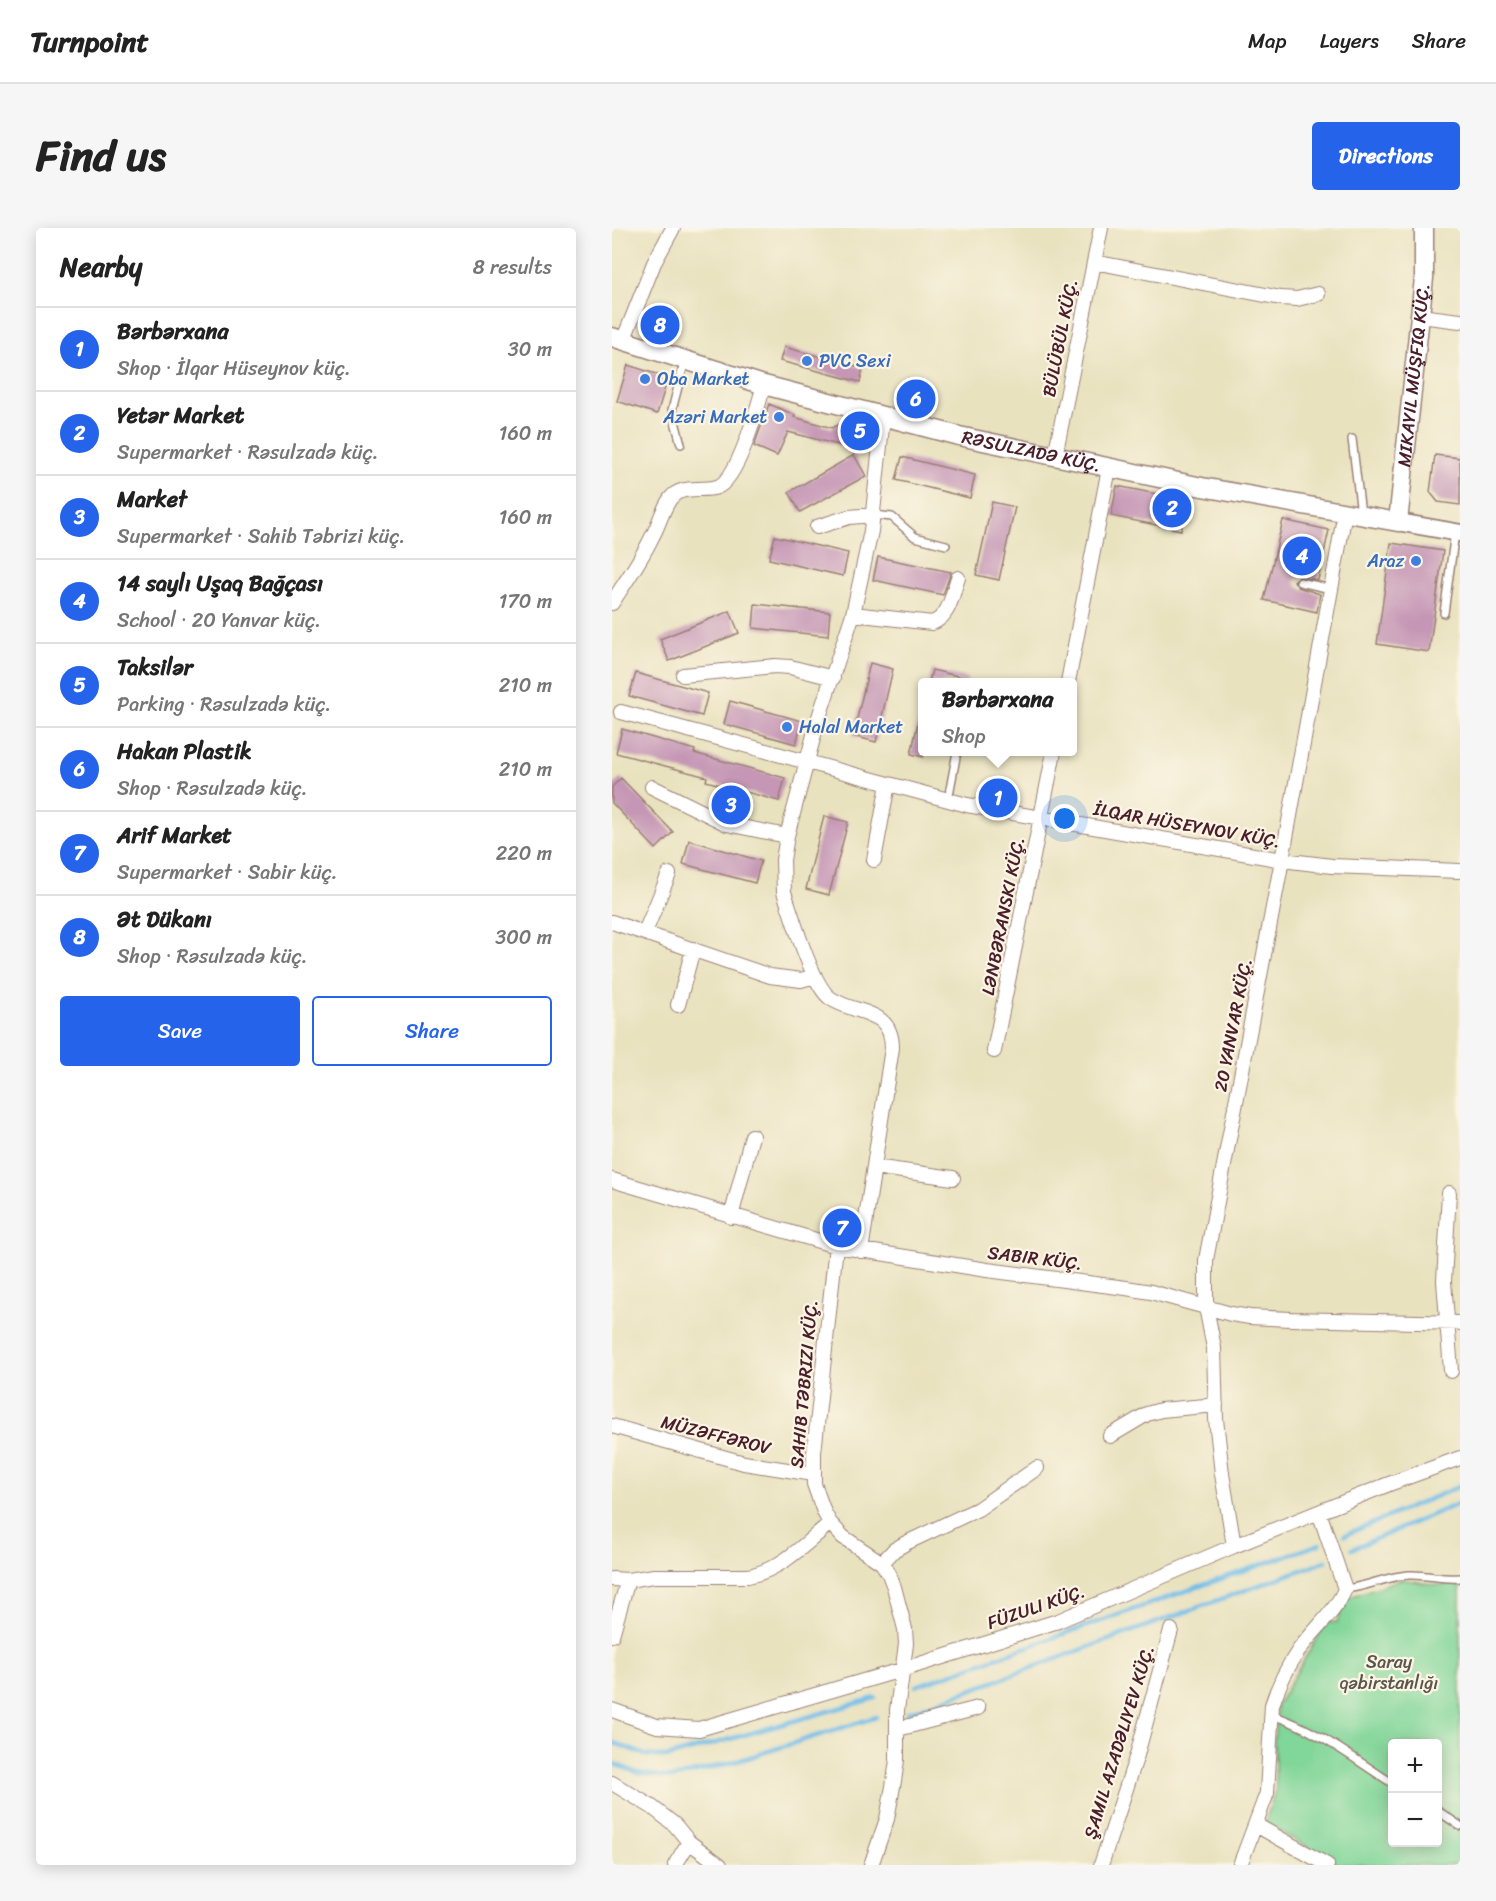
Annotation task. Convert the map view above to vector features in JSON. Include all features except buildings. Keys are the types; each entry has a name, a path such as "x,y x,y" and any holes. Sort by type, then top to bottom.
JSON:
{"main road":[{"path":"1398,522 1424,278 1424,228"},
{"name":"RƏSULZADƏ KÜÇ.","path":"618,339 764,385 883,417 1202,487 1398,522"}],"street":[{"path":"618,339 673,228"},
{"name":"BÜLÜBÜL KÜÇ.","path":"1054,456 1101,228"},
{"path":"1094,262 1281,298 1297,299 1318,294"},
{"path":"1420,316 1460,321"},
{"path":"612,603 652,538 669,500 676,493 684,490 717,487 726,481 752,426 764,385"},
{"path":"861,1251 892,1037 883,1021 828,997 815,976 783,892 783,860 807,761 853,614 873,515 883,417"},
{"path":"1069,678 1109,468"},
{"name":"20 YANVAR KÜÇ.","path":"1234,1546 1222,1474 1214,1348 1206,1307 1206,1260 1331,589 1353,514"},
{"path":"817,527 849,517 873,515"},
{"name":"RƏSULZADƏ KÜÇ.","path":"1398,522 1458,532"},
{"path":"853,614 932,622 941,620 946,614 958,578"},
{"path":"683,675 775,666 790,667 833,678"},
{"name":"İLQAR HÜSEYNOV KÜÇ.","path":"621,712 948,800 1041,818 1282,860 1332,866 1460,871"},
{"name":"LƏNBƏRANSKI KÜÇ.","path":"994,1052 1053,756"},
{"path":"874,860 888,783"},
{"path":"652,787 727,824 787,836"},
{"path":"645,933 669,874"},
{"path":"612,922 770,976 801,980 815,976"},
{"path":"678,1005 693,949"},
{"path":"731,1217 752,1136"},
{"path":"874,1167 953,1178"},
{"name":"SABIR KÜÇ.","path":"612,1180 731,1217 861,1251 1151,1292 1250,1317 1454,1323"},
{"path":"1449,1193 1444,1281 1454,1323 1451,1371"},
{"name":"SAHIB TƏBRIZI KÜÇ.","path":"836,1246 813,1474 814,1484 830,1523 843,1537 882,1563"},
{"path":"1110,1436 1147,1414 1161,1410 1216,1405"},
{"name":"MÜZƏFFƏROV","path":"612,1426 744,1463 813,1474"},
{"name":"FÜZULI KÜÇ.","path":"612,1710 657,1726 699,1729 901,1670 1058,1621 1234,1546 1460,1458"},
{"path":"871,1865 891,1803 897,1760 901,1670 906,1644 905,1629 892,1580 882,1563 894,1550 993,1500 1037,1468"},
{"path":"1240,1865 1267,1793 1271,1715 1275,1694 1299,1650 1335,1607 1345,1589 1319,1512"},
{"path":"612,1579 762,1574 792,1555 830,1523"},
{"path":"612,1635 628,1580"},
{"name":"ŞAMIL AZADƏLIYEV KÜÇ.","path":"1101,1865 1137,1755 1171,1630"},
{"path":"898,1729 978,1708"},
{"path":"612,1783 652,1807 675,1825 689,1842 720,1865"},
{"path":"1256,1825 1327,1865"},
{"path":"675,1865 689,1842"}],"lane":[{"path":"681,444 672,410 685,360"},
{"path":"1352,439 1353,514"},
{"path":"873,515 892,517 915,537 946,545"},
{"path":"1444,613 1458,532"},
{"path":"1300,582 1331,589"},
{"path":"948,800 956,756"},
{"path":"1345,1589 1365,1586 1394,1576 1411,1574 1460,1578"},
{"path":"1271,1715 1287,1720 1330,1744 1388,1780"},
{"path":"1442,1814 1459,1823"}],"green space":[{"name":"Saray qəbirstanlığı","path":"1401,1579 1436,1585 1460,1584 1460,1865 1339,1865 1265,1823 1276,1788 1274,1742 1277,1705 1326,1623 1337,1622 1347,1598"}],"waterway":[{"path":"1345,1535 1460,1486"},
{"path":"1352,1549 1460,1503"},
{"path":"916,1686 1320,1544"},
{"path":"907,1713 1326,1561"},
{"path":"612,1742 645,1755 667,1757 875,1698"},
{"path":"612,1763 638,1773 673,1778 741,1760 876,1717"}],"place":[{"name":"Ət Dükanı","path":"660,325"},
{"name":"PVC Sexi","path":"807,361"},
{"name":"Oba Market","path":"645,379"},
{"name":"Hakan Plastik","path":"916,399"},
{"name":"Azəri Market","path":"779,417"},
{"name":"Taksilər","path":"860,431"},
{"name":"Yetər Market","path":"1172,508"},
{"name":"14 saylı Uşaq Bağçası","path":"1302,556"},
{"name":"Araz","path":"1416,561"},
{"name":"Halal Market","path":"787,727"},
{"name":"Bərbərxana","path":"998,798"},
{"name":"Market","path":"731,805"},
{"name":"Arif Market","path":"842,1228"}]}
